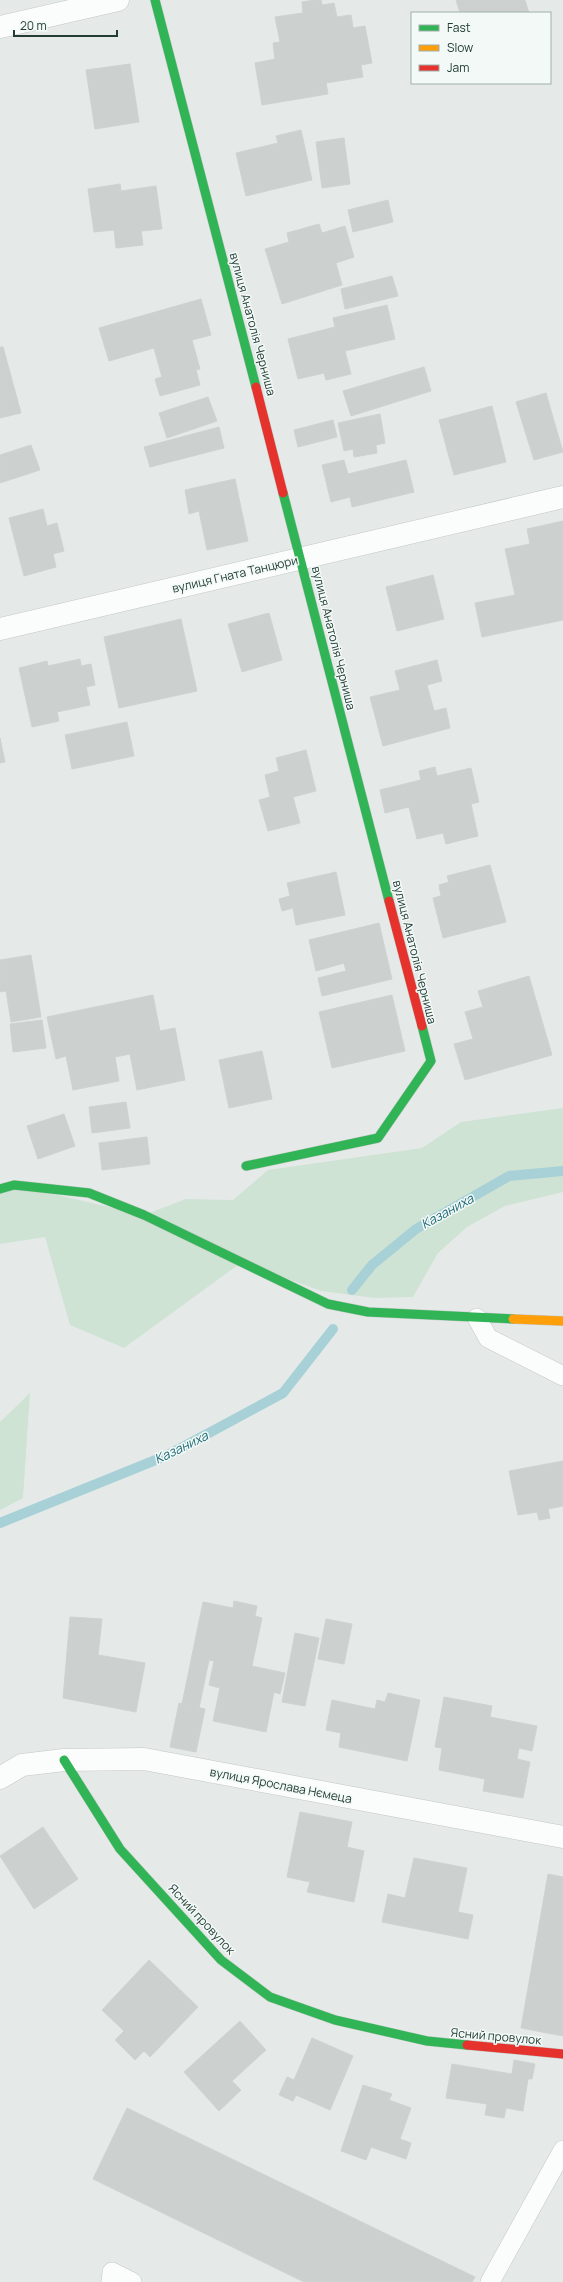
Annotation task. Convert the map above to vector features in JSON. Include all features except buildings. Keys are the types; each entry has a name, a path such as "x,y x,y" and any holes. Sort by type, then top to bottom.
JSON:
{"street":[{"path":"0,27 118,0"},
{"name":"вулиця Анатолія Черниша","path":"155,0 302,558 431,1061 378,1138 246,1166"},
{"name":"вулиця Гната Танцюри","path":"0,629 563,497"},
{"path":"0,1189 14,1186 89,1193 144,1215 328,1304 368,1312 563,1321"},
{"name":"вулиця Ярослава Нємеца","path":"0,1778 22,1765 64,1760 144,1759 563,1837"},
{"name":"Ясний провулок","path":"64,1760 120,1849 221,1960 270,1997 335,2020 427,2041 563,2054"}],"lane":[{"path":"477,1318 488,1338 563,1376"},
{"path":"490,2282 563,2150"},
{"path":"111,2282 112,2272 132,2282"}],"green space":[{"path":"563,1108 563,1192 505,1206 467,1227 438,1253 413,1297 375,1298 321,1291 242,1262 124,1348 70,1325 45,1237 0,1244 0,1190 14,1185 144,1215 186,1199 233,1200 268,1170 422,1148 461,1122"},
{"path":"30,1393 23,1498 0,1510 0,1422"}],"waterway":[{"name":"Казаниха","path":"352,1290 372,1265 416,1229 509,1176 563,1171"},
{"name":"Казаниха","path":"0,1523 168,1455 283,1393 333,1329"}],"traffic: fast":[{"path":"155,0 256,387"},
{"path":"283,493 389,901"},
{"path":"246,1166 378,1138 431,1061 422,1026"},
{"path":"0,1189 14,1185 89,1193 144,1215 328,1304 368,1312 513,1319"},
{"path":"64,1760 120,1849 221,1960 270,1997 335,2020 427,2041 467,2045"}],"traffic: slow":[{"path":"513,1319 563,1321"}],"traffic: jam":[{"path":"256,387 283,493"},
{"path":"389,901 422,1026"},
{"path":"467,2045 563,2054"}]}
